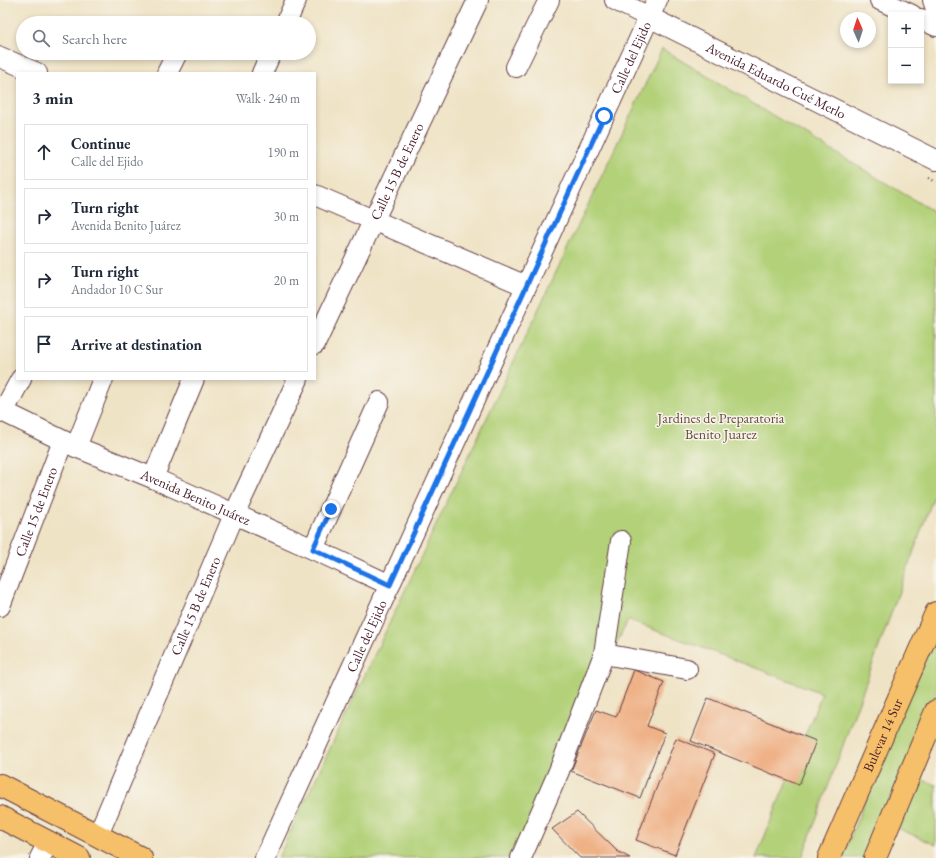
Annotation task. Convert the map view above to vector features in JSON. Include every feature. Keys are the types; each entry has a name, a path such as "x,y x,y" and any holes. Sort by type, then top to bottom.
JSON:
{"main road":[{"name":"Bulevar 14 Sur","path":"829,858 936,613"},
{"path":"876,858 936,711"},
{"path":"0,785 141,858"},
{"path":"0,817 44,850 78,858"}],"street":[{"path":"289,16 296,0"},
{"name":"Calle 15 B de Enero","path":"316,342 478,0"},
{"path":"516,67 549,0"},
{"name":"Avenida Eduardo Cué Merlo","path":"616,0 653,8 936,160"},
{"path":"880,0 906,12"},
{"path":"934,0 936,8"},
{"name":"Calle del Ejido","path":"265,858 653,8"},
{"path":"924,20 936,26"},
{"path":"0,57 35,72"},
{"path":"167,72 173,60"},
{"path":"262,72 268,60"},
{"path":"316,195 526,286"},
{"path":"2,411 20,380"},
{"name":"Calle 15 de Enero","path":"0,606 69,444 101,380"},
{"path":"153,478 194,380"},
{"name":"Calle 15 B de Enero","path":"98,835 234,515 298,380"},
{"path":"313,549 379,402"},
{"name":"Avenida Benito Juárez","path":"2,411 69,444 153,478 390,585"},
{"path":"521,858 559,771 604,654 621,541"},
{"path":"604,654 687,669"}],"green space":[{"name":"Jardines de Preparatoria Benito Juarez","path":"662,49 936,213 936,490 802,858 756,858 822,693 628,620 515,858 278,858"},
{"path":"936,623 936,695 865,858 842,858"},
{"path":"918,778 936,785 936,845 897,828"}],"building":[{"path":"634,670 664,682 647,726 665,733 640,798 571,771 596,710 616,717"},
{"path":"708,698 816,741 799,785 691,741"},
{"path":"676,738 715,754 675,855 636,840"},
{"path":"577,812 617,851 630,858 580,858 552,829"}],"route":[{"path":"331,509 313,549 390,585 604,116"}]}
